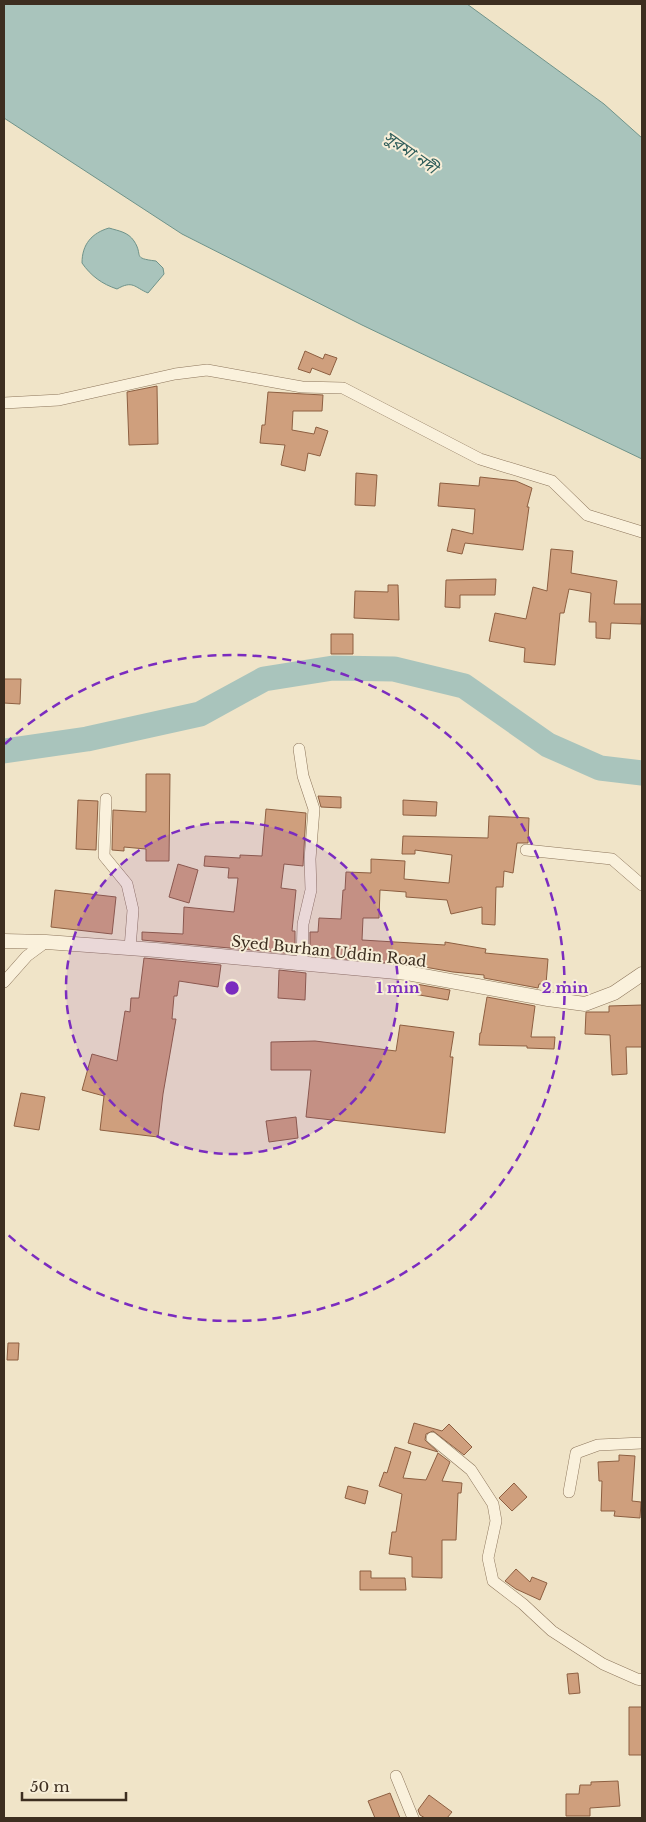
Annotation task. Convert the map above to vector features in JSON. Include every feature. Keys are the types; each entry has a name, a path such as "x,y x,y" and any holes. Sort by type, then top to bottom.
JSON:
{"street":[{"path":"4,403 59,400 175,374 207,370 302,387 343,388 480,459 552,481 587,515 642,532"},
{"path":"299,749 302,776 314,809 310,859 311,890 303,924 302,963"},
{"path":"106,799 104,856 127,884 133,910 130,948"},
{"path":"526,850 612,859 642,885"},
{"name":"Syed Burhan Uddin Road","path":"4,941 130,948 407,973 585,1004 614,993 642,974"},
{"path":"4,982 40,942"},
{"path":"432,1438 471,1470 493,1504 496,1521 488,1558 493,1581 523,1604 552,1631 603,1664 642,1680"},
{"path":"568,1492 576,1453 598,1445 642,1443"},
{"path":"396,1776 413,1818"}],"water":[{"name":"সুরমা নদী","path":"4,4 467,4 604,104 642,138 642,459 362,325 182,234 4,118"},
{"path":"109,228 129,236 137,246 139,256 143,259 156,261 163,268 164,274 148,293 130,285 117,289 112,287 93,276 82,263 82,256 89,240"}],"building":[{"path":"305,351 323,359 325,354 337,358 330,375 312,368 310,373 298,369"},
{"path":"157,386 158,444 129,445 127,392"},
{"path":"268,392 323,395 322,411 293,411 292,430 314,434 316,427 328,431 320,456 308,453 305,471 281,465 285,445 260,443 262,425 265,425"},
{"path":"356,473 377,475 375,506 355,505"},
{"path":"480,477 516,481 532,488 527,507 529,507 523,550 465,543 462,554 447,551 452,529 473,534 475,509 438,506 440,483 479,486"},
{"path":"551,549 573,551 571,573 617,581 614,604 642,604 641,624 611,623 610,639 596,638 596,622 589,622 591,593 569,589 564,613 560,613 555,665 524,662 525,648 489,641 495,613 526,619 533,587 547,591"},
{"path":"496,579 495,595 460,595 460,608 445,607 446,580"},
{"path":"388,585 398,585 399,620 354,618 355,591 388,592"},
{"path":"331,634 353,634 353,654 331,654"},
{"path":"4,679 21,679 20,704 4,703"},
{"path":"146,774 170,774 169,861 146,861 146,849 124,847 124,851 112,850 113,810 146,812"},
{"path":"318,796 341,797 341,808 321,807"},
{"path":"78,800 98,801 96,850 76,849"},
{"path":"403,800 437,802 436,816 403,815"},
{"path":"266,809 306,813 303,866 284,864 281,888 296,890 292,931 295,931 295,954 142,940 142,932 183,934 184,907 234,912 238,878 228,878 229,868 204,866 205,856 240,858 240,855 262,856"},
{"path":"489,816 529,818 528,843 517,843 513,873 504,871 503,887 496,887 495,925 482,924 482,907 451,914 447,900 406,897 406,892 380,890 379,918 363,918 362,940 445,945 445,942 486,949 485,953 548,959 546,984 539,984 538,988 484,978 484,975 419,966 324,957 324,950 310,949 310,932 318,932 319,918 341,919 346,872 371,873 371,859 405,861 404,879 449,883 452,855 415,850 415,854 402,854 403,836 488,838"},
{"path":"178,864 198,870 189,903 169,897"},
{"path":"55,890 116,897 112,934 51,927"},
{"path":"144,958 221,965 218,987 179,981 177,996 174,996 172,1019 176,1019 163,1094 158,1137 100,1130 104,1096 82,1090 92,1054 117,1061 125,1011 130,1012 131,998 139,998"},
{"path":"279,970 306,973 305,1000 278,998"},
{"path":"416,984 450,990 448,1000 414,994"},
{"path":"487,997 535,1006 531,1037 555,1037 554,1049 527,1048 527,1046 479,1045"},
{"path":"642,1005 642,1047 626,1047 627,1074 612,1075 610,1035 585,1034 586,1012 609,1012 609,1006"},
{"path":"400,1025 454,1032 450,1057 453,1057 445,1133 306,1117 311,1070 271,1070 271,1042 315,1041 396,1051"},
{"path":"21,1093 45,1097 39,1130 14,1126"},
{"path":"296,1117 298,1138 269,1142 266,1121"},
{"path":"8,1343 19,1343 18,1360 7,1360"},
{"path":"414,1423 442,1431 449,1424 472,1447 464,1455 433,1431 426,1434 425,1440 438,1452 408,1443"},
{"path":"395,1447 411,1452 403,1478 426,1480 438,1453 450,1462 442,1481 462,1483 461,1493 458,1493 456,1540 442,1540 442,1578 412,1577 412,1557 389,1554 392,1532 396,1532 402,1494 379,1486 384,1472 387,1473"},
{"path":"619,1455 635,1456 632,1501 641,1502 640,1518 614,1516 615,1511 601,1511 602,1481 599,1481 598,1462 619,1461"},
{"path":"514,1483 527,1497 512,1511 499,1498"},
{"path":"348,1486 368,1491 365,1504 345,1498"},
{"path":"516,1569 530,1582 532,1577 547,1583 540,1600 516,1589 505,1581"},
{"path":"360,1571 371,1571 371,1578 405,1578 406,1590 360,1590"},
{"path":"578,1673 580,1693 569,1694 567,1674"},
{"path":"629,1707 642,1707 642,1755 629,1755"},
{"path":"618,1781 620,1806 590,1808 590,1816 566,1816 566,1794 579,1794 580,1785 591,1785 591,1782"},
{"path":"390,1793 400,1818 375,1818 368,1801"},
{"path":"429,1795 452,1812 447,1818 425,1818 420,1815 418,1810"}],"waterway":[{"path":"4,751 87,739 200,714 264,679 333,668 394,669 464,686 548,745 600,768 642,773"}]}
